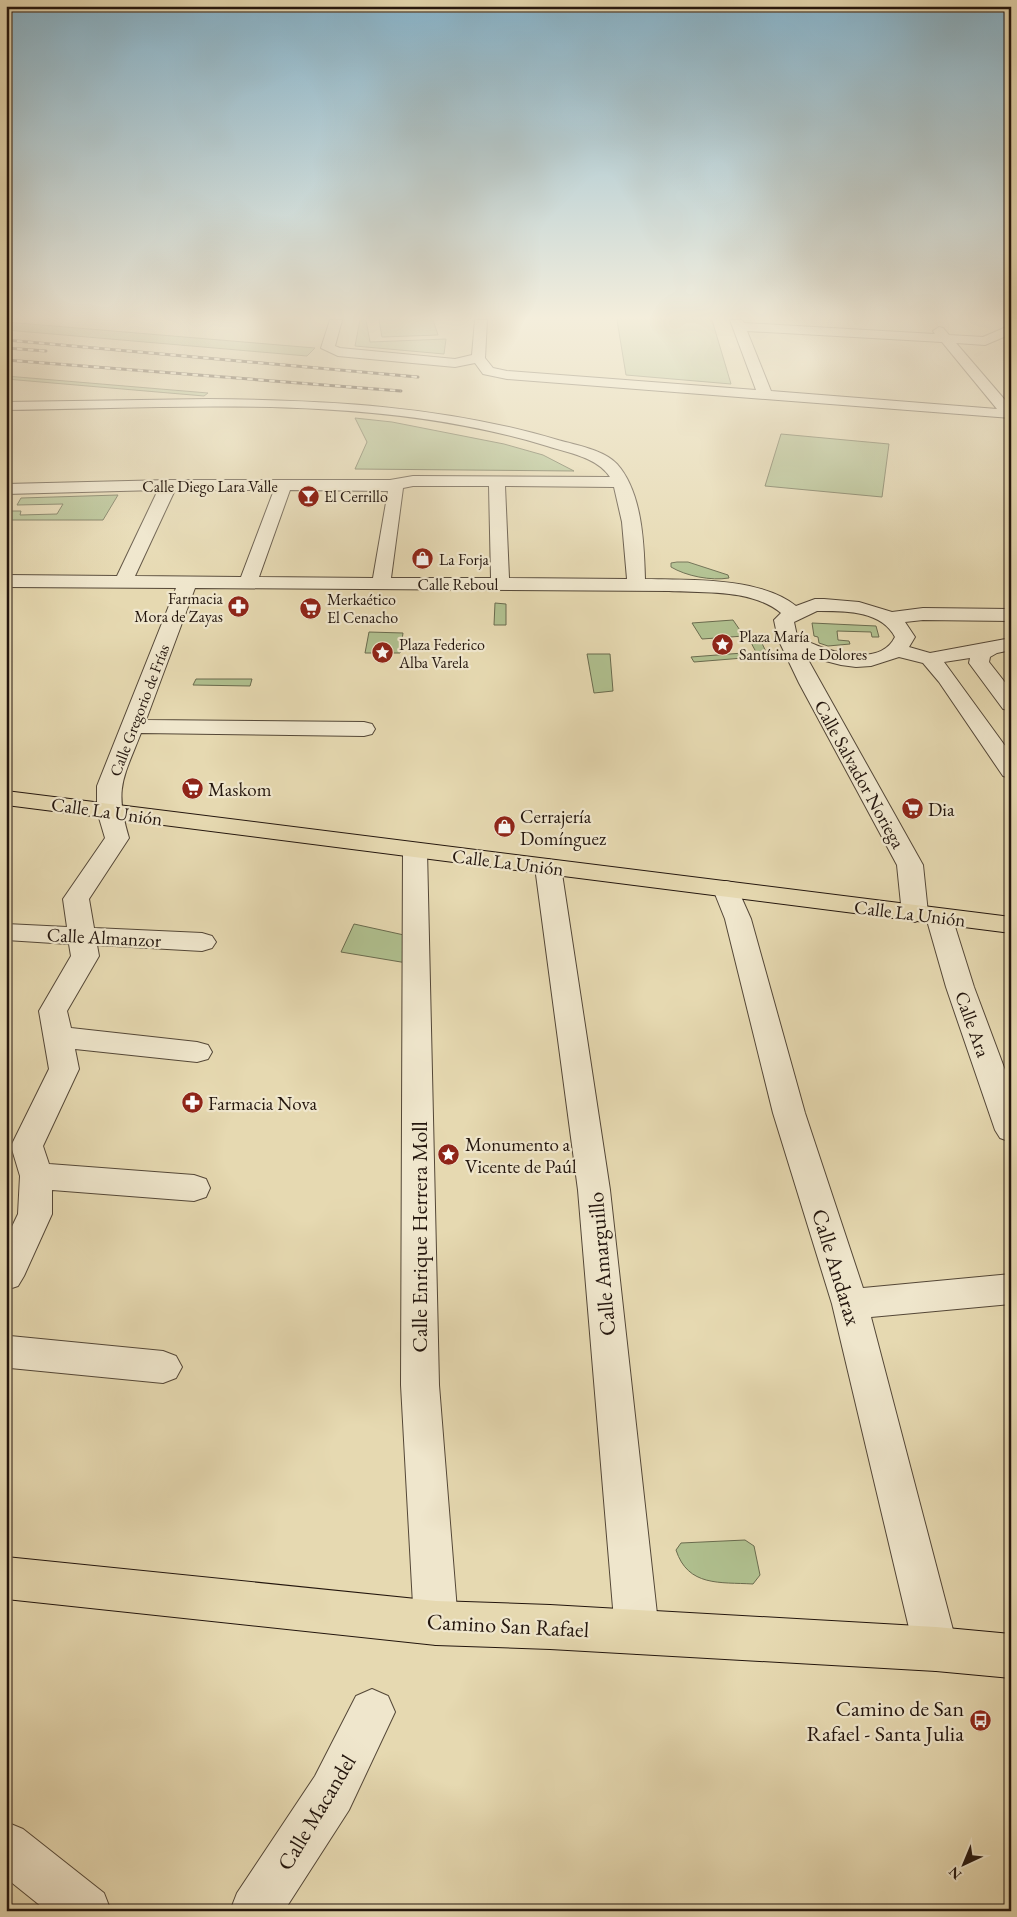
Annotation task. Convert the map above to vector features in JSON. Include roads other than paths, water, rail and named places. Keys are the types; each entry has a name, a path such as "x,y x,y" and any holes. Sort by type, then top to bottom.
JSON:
{"main road":[{"name":"Calle La Unión","path":"6,798 1011,925"},
{"name":"Camino San Rafael","path":"6,1578 436,1622 936,1649 1011,1656"}],"street":[{"path":"375,409 401,412 528,436 578,450 610,466 622,482 636,556 636,585"},
{"path":"951,409 1010,414"},
{"path":"497,480 500,584"},
{"name":"Calle Diego Lara Valle","path":"6,489 169,485 390,485 413,481 497,480 622,482"},
{"path":"123,582 169,485"},
{"path":"248,583 284,485"},
{"path":"381,584 396,489 390,485"},
{"name":"Calle Reboul","path":"6,581 669,585 749,593 777,602 793,613"},
{"name":"Calle Gregorio de Frías","path":"83,935 76,899 117,838 109,811 109,786 183,598 187,582"},
{"path":"897,650 905,637 896,622 873,611 845,605 815,605 793,613 784,620 788,639 810,652 825,657 851,660 876,658 897,650 930,658 1005,645"},
{"path":"886,618 923,614 1011,615"},
{"name":"Calle Salvador Noriega","path":"788,639 809,683 910,865 927,915"},
{"path":"1005,645 983,652 979,656 979,663 1011,704"},
{"path":"930,658 947,678 1011,771"},
{"path":"132,726 364,729"},
{"name":"Calle Enrique Herrera Moll","path":"415,850 418,1194 420,1213 420,1385 436,1622"},
{"name":"Calle Amarguillo","path":"548,867 594,1190 636,1632"},
{"name":"Calle Andarax","path":"726,889 738,919 789,1113 850,1304 936,1649"},
{"name":"Calle Ara","path":"927,915 960,987 1011,1130"},
{"name":"Calle Almanzor","path":"6,932 202,942"},
{"path":"6,1276 35,1214 36,1176 27,1146 64,1069 53,1011 85,956 83,935"},
{"path":"58,1037 197,1052"},
{"path":"36,1176 194,1188"},
{"path":"850,1304 1011,1289"},
{"path":"7,1353 163,1367"},
{"name":"Calle Macandel","path":"255,1911 332,1793 372,1712"},
{"path":"6,1846 86,1911"}],"place":[{"name":"El Cerrillo","path":"308,496"},
{"name":"La Forja","path":"423,559"},
{"name":"Farmacia Mora de Zayas","path":"239,607"},
{"name":"Merkaético El Cenacho","path":"311,608"},
{"name":"Plaza María Santísima de Dolores","path":"723,645"},
{"name":"Plaza Federico Alba Varela","path":"383,653"},
{"name":"Maskom","path":"192,789"},
{"name":"Dia","path":"912,809"},
{"name":"Cerrajería Domínguez","path":"504,827"},
{"name":"Farmacia Nova","path":"192,1103"},
{"name":"Monumento a Vicente de Paúl","path":"449,1155"},
{"name":"Camino de San Rafael - Santa Julia","path":"980,1721"}]}
